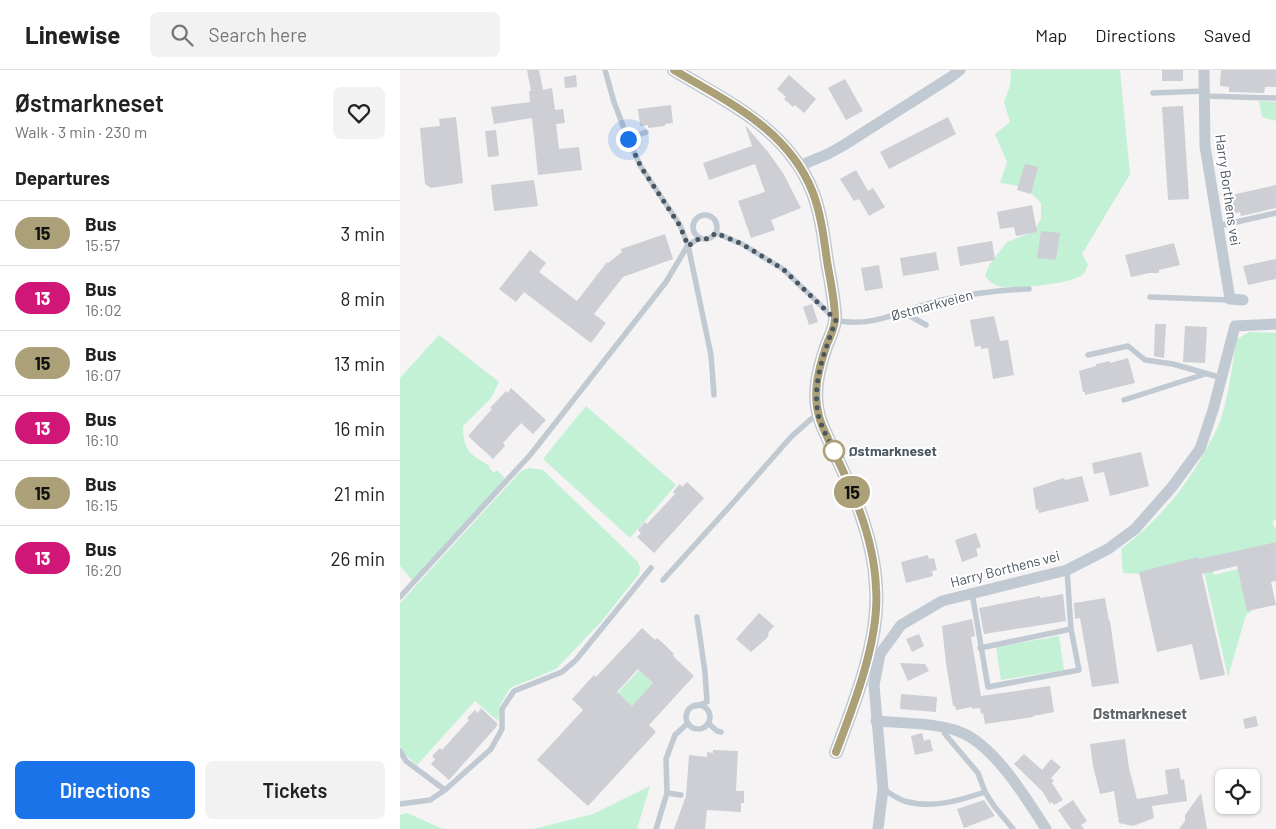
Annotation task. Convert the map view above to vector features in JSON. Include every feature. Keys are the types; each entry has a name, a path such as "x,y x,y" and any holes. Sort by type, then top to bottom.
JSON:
{"street":[{"path":"674,70 746,112 771,132 788,149 813,193 819,216 825,243 836,320 822,359 816,390 818,416 860,511 872,549 876,589 875,619 869,648 855,703 836,752"},
{"path":"799,166 844,145 960,70"},
{"name":"Harry Borthens vei","path":"1204,70 1205,146 1230,300"},
{"path":"1230,300 1244,300"},
{"name":"Harry Borthens vei","path":"878,829 882,790 874,685 880,654 901,625 942,601 1067,570 1108,549 1135,529 1172,487 1200,449 1222,378 1235,326 1276,324"},
{"path":"876,721 942,727 960,731 972,738 992,755 1028,801 1046,829"}],"lane":[{"path":"605,70 614,102 641,167 680,226 688,246 710,355 714,395"},
{"path":"1153,93 1276,98"},
{"path":"628,139 646,132"},
{"path":"1223,225 1276,213"},
{"path":"705,215 713,218 717,225 716,233 708,239 700,238 694,232 695,220 705,215"},
{"path":"716,233 742,244 783,269 836,320"},
{"path":"400,597 531,454 666,282 688,246 700,238"},
{"name":"Østmarkveien","path":"836,320 846,323 871,321 938,301 983,292 1029,289"},
{"path":"1150,298 1230,300"},
{"path":"903,312 926,325"},
{"path":"1088,355 1128,346 1145,360 1172,364 1222,378"},
{"path":"1124,400 1205,374"},
{"path":"663,580 791,437 818,416"},
{"path":"400,804 430,800 445,790 491,749 502,729 502,709 514,691 562,672 576,660 651,568"},
{"path":"972,593 988,687 1079,670 1071,629 1067,570"},
{"path":"688,723 687,712 689,709 707,702 705,672 697,617"},
{"path":"980,648 1071,629"},
{"path":"688,723 697,729 703,728 708,723 708,712 703,707 696,706"},
{"path":"656,829 667,793 666,759 675,734 688,723"},
{"path":"708,723 721,732"},
{"path":"942,727 944,734 978,773 985,792 1013,829"},
{"path":"400,751 406,761 445,790"},
{"path":"882,790 902,800 929,804 949,803 985,792"},
{"path":"667,793 681,795"}],"green space":[{"path":"1011,70 1120,70 1130,174 1082,254 1088,265 1085,272 1077,278 1068,281 1008,288 990,282 985,276 989,265 1007,242 1033,232 1041,219 1041,203 1027,190 1019,186 1000,183 1007,162 995,134 1010,122 1004,102 1010,86"},
{"path":"1259,101 1276,102 1276,121 1262,117"},
{"path":"1249,332 1276,333 1276,519 1272,522 1276,530 1276,542 1141,574 1123,573 1121,549 1148,526 1171,502 1200,460 1215,432 1226,400 1236,340"},
{"path":"439,335 499,382 491,398 463,426 463,434 469,451 490,466 489,468 494,473 497,470 504,477 503,481 412,580 400,566 400,378"},
{"path":"586,406 676,485 630,538 543,459"},
{"path":"529,468 543,470 637,561 640,567 639,574 601,622 556,669 510,688 500,705 498,721 475,701 417,765 405,754 400,746 400,603 521,471"},
{"path":"1211,565 1214,575 1242,568 1252,611 1246,615 1228,677 1203,567"},
{"path":"1059,636 1064,670 1001,680 996,647"},
{"path":"639,670 654,684 632,707 618,693"},
{"path":"650,786 637,829 534,829 593,814"},
{"path":"407,813 443,829 400,829 400,815"}],"building":[{"path":"527,70 539,70 543,90 552,88 555,110 563,109 565,123 556,124 559,149 579,147 582,170 538,175 532,118 494,124 491,107 530,102 529,91 531,91"},
{"path":"1162,70 1183,70 1183,81 1162,81"},
{"path":"1221,70 1276,70 1276,87 1265,87 1264,93 1229,92 1229,87 1220,86"},
{"path":"576,75 577,87 565,88 564,77"},
{"path":"789,75 816,99 804,113 784,99 786,97 777,89"},
{"path":"845,79 863,111 846,120 828,88"},
{"path":"671,105 673,123 648,128 648,125 640,126 638,109"},
{"path":"1183,106 1189,199 1168,200 1162,107"},
{"path":"456,117 463,183 431,188 425,184 420,128 440,126 439,119"},
{"path":"948,117 956,134 889,169 880,152"},
{"path":"745,125 783,173 801,208 771,220 775,230 751,238 738,201 765,192 755,164 709,180 703,163 752,146"},
{"path":"496,130 499,156 488,157 485,131"},
{"path":"1025,164 1038,167 1031,194 1017,190"},
{"path":"856,170 868,191 873,188 885,207 869,216 859,199 854,201 840,179"},
{"path":"534,180 538,206 494,211 491,185"},
{"path":"1276,185 1276,208 1241,216 1240,212 1232,214 1227,196"},
{"path":"1032,205 1037,232 1016,236 1014,227 1000,229 997,212"},
{"path":"1041,231 1060,233 1056,260 1037,258"},
{"path":"665,234 673,259 623,277 594,314 606,323 591,343 524,292 516,302 499,289 530,250 546,263 539,272 577,301 607,262 622,252 621,249"},
{"path":"992,241 995,260 960,266 957,247"},
{"path":"1174,243 1180,265 1159,270 1159,273 1131,277 1125,255"},
{"path":"936,252 939,270 903,276 900,258"},
{"path":"1276,259 1276,279 1248,285 1243,266"},
{"path":"879,265 883,288 865,291 861,268"},
{"path":"812,304 818,322 809,325 803,307"},
{"path":"994,316 1000,341 1008,340 1014,375 993,379 988,348 981,349 981,346 975,347 970,320"},
{"path":"1155,324 1166,324 1164,358 1154,356"},
{"path":"1185,326 1207,327 1205,363 1183,362"},
{"path":"1128,358 1135,383 1085,395 1079,371 1096,366 1096,364 1110,361 1110,363"},
{"path":"511,388 546,420 533,434 521,423 503,443 505,446 493,459 468,436 492,409 490,408 506,391 508,393"},
{"path":"1141,452 1149,486 1110,496 1104,472 1094,474 1092,463"},
{"path":"1082,476 1089,501 1039,513 1038,509 1036,510 1033,488 1064,478 1065,480"},
{"path":"687,482 704,498 654,553 637,537 641,533 638,530 645,522 647,524 675,494 673,492 680,484 682,487"},
{"path":"976,533 981,547 976,549 978,556 962,562 955,540"},
{"path":"1276,542 1276,581 1271,582 1276,605 1247,611 1237,566 1202,574 1225,675 1200,680 1192,644 1157,652 1139,572 1198,557 1199,559"},
{"path":"928,555 929,559 934,558 937,570 932,571 933,576 906,583 901,562"},
{"path":"1063,594 1066,621 984,634 979,608 1040,596 1040,598"},
{"path":"1105,598 1119,683 1092,687 1080,618 1075,619 1074,603"},
{"path":"759,613 774,626 768,633 767,638 751,652 736,639"},
{"path":"972,619 975,636 971,637 981,696 1050,686 1054,712 985,724 980,708 972,709 972,707 956,710 955,706 953,706 942,626"},
{"path":"642,628 655,640 657,638 666,646 674,654 673,656 694,676 649,725 656,732 588,806 537,760 583,710 572,699 594,675 596,677","holes":["638,669 653,683 632,706 617,692"]},
{"path":"919,634 924,646 912,652 906,639"},
{"path":"900,663 925,664 929,671 908,681"},
{"path":"901,694 937,697 936,712 900,709"},
{"path":"481,708 497,723 497,726 449,780 431,764 435,759 432,756 440,748 442,750 469,720 467,718 475,710 478,713"},
{"path":"1256,716 1258,726 1245,729 1243,719"},
{"path":"922,733 924,741 930,739 933,751 915,755 911,736"},
{"path":"1125,739 1129,768 1137,799 1168,794 1165,770 1179,768 1181,780 1184,779 1187,801 1152,806 1154,818 1133,826 1119,823 1114,791 1100,794 1090,744"},
{"path":"713,750 738,751 736,791 744,791 744,803 741,803 741,812 707,810 705,829 674,829 686,796 689,755 707,757 707,752 713,753"},
{"path":"1024,754 1042,770 1051,759 1061,767 1051,778 1054,781 1052,783 1063,800 1054,805 1052,802 1050,804 1042,791 1014,764"},
{"path":"1201,793 1207,829 1179,829 1185,821 1185,815"},
{"path":"984,800 995,816 964,828 957,809"},
{"path":"1073,800 1087,821 1081,825 1084,829 1071,829 1058,810"}],"bus line":[{"name":"15","path":"674,70 746,112 771,132 788,149 813,193 819,216 825,243 836,320 822,359 816,390 818,416 860,511 872,549 876,589 875,619 869,648 855,703 836,752"}],"place":[{"name":"Østmarkneset","path":"834,451"}],"district":[{"name":"Østmarkneset","path":"1140,714"}],"route":[{"path":"628,139 641,167 680,226 688,246 700,238 708,239 716,233 735,240 783,269 836,320 822,359 816,390 818,416 835,453 834,451"}]}
